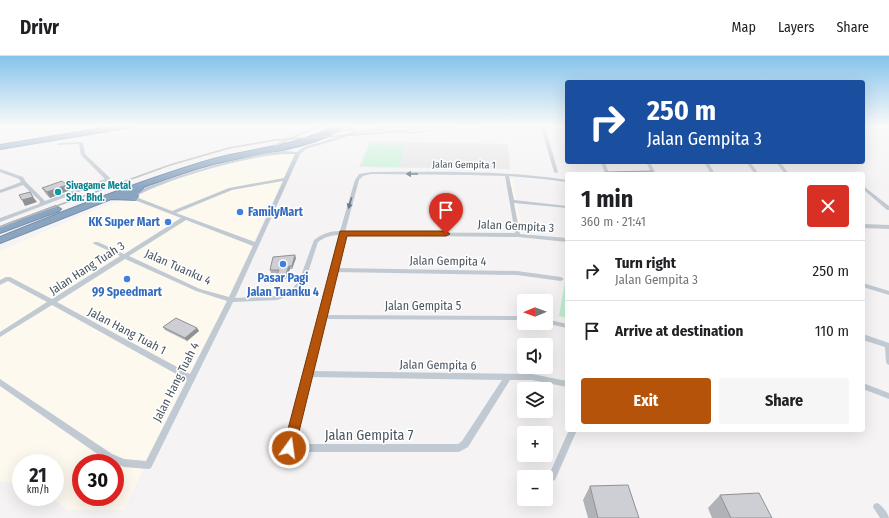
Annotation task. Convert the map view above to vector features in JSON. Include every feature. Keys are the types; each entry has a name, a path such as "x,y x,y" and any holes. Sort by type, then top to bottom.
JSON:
{"highway":[{"path":"2,236 127,186 228,153 274,148"},
{"path":"2,236 118,193 208,162 274,148"},
{"path":"113,198 124,196 133,197 135,191 154,181"},
{"path":"0,245 140,188"}],"street":[{"path":"0,220 108,179 83,154 82,148"},
{"path":"274,148 295,149 298,153"},
{"path":"133,197 171,180 224,163 287,151 298,153 306,148"},
{"path":"549,148 556,172"},
{"name":"Jalan Hang Tuah 4","path":"0,382 109,457 124,463 148,465 190,378 231,300 298,153"},
{"path":"750,164 756,172"},
{"path":"0,170 17,175 21,178 24,184 43,201 41,204"},
{"name":"Jalan Gempita 1","path":"343,233 357,180 361,175 371,173 454,173 539,176 565,180"},
{"path":"507,176 518,235"},
{"path":"171,213 231,189 285,179"},
{"path":"0,192 24,184"},
{"path":"865,189 889,209"},
{"path":"133,197 256,245"},
{"path":"512,201 565,206"},
{"name":"Jalan Hang Tuah 3","path":"0,335 53,303 185,218"},
{"path":"865,226 889,227"},
{"name":"Jalan Gempita 3","path":"231,300 277,298 290,294 302,282 316,241 321,237 332,233 518,235 565,240"},
{"path":"308,374 343,233"},
{"name":"Jalan Tuanku 4","path":"96,243 198,290 231,300"},
{"name":"Jalan Gempita 4","path":"334,270 517,273 561,279"},
{"name":"Jalan Hang Tuah 1","path":"0,282 8,278 190,378"},
{"path":"865,286 889,293"},
{"name":"Jalan Gempita 5","path":"322,317 517,318"},
{"path":"553,323 565,326"},
{"path":"865,338 888,346 889,362"},
{"name":"Jalan Gempita 6","path":"308,374 537,378 565,384"},
{"name":"Jalan Gempita 7","path":"308,374 289,448 459,448 465,444 508,377"},
{"path":"865,387 889,396"},
{"path":"553,475 572,432"},
{"path":"878,507 885,518"}],"shaded area":[{"path":"367,148 508,148 510,169 359,167"},
{"path":"287,152 295,153 221,313 181,390 124,510 67,510 62,506 64,506 64,454 12,454 12,483 0,481 0,251 80,216 173,180 224,164"},
{"path":"505,178 512,178 523,232 515,232"}],"green space":[{"path":"368,148 404,148 400,167 362,166"},
{"path":"565,282 565,318 559,316"}],"building":[{"path":"652,171 653,172 606,172"},
{"path":"62,181 67,185 47,192 42,188"},
{"path":"30,192 33,197 22,200 19,195"},
{"name":"Pasar Pagi Jalan Tuanku 4","path":"295,255 292,266 289,266 285,276 276,276 279,270 270,270 273,257"},
{"path":"176,318 197,328 185,338 163,327"},
{"path":"628,485 639,518 598,518 590,486"},
{"path":"759,493 772,518 731,518 720,495"}],"railway":[{"path":"12,222 170,165 232,148"},
{"path":"0,227 15,221"}],"place":[{"name":"Sivagame Metal Sdn. Bhd.","path":"58,192"},
{"name":"FamilyMart","path":"240,212"},
{"name":"KK Super Mart","path":"168,222"},
{"name":"Pasar Pagi Jalan Tuanku 4","path":"283,264"},
{"name":"99 Speedmart","path":"127,279"}],"route":[{"path":"289,448 343,233 446,234"}]}
